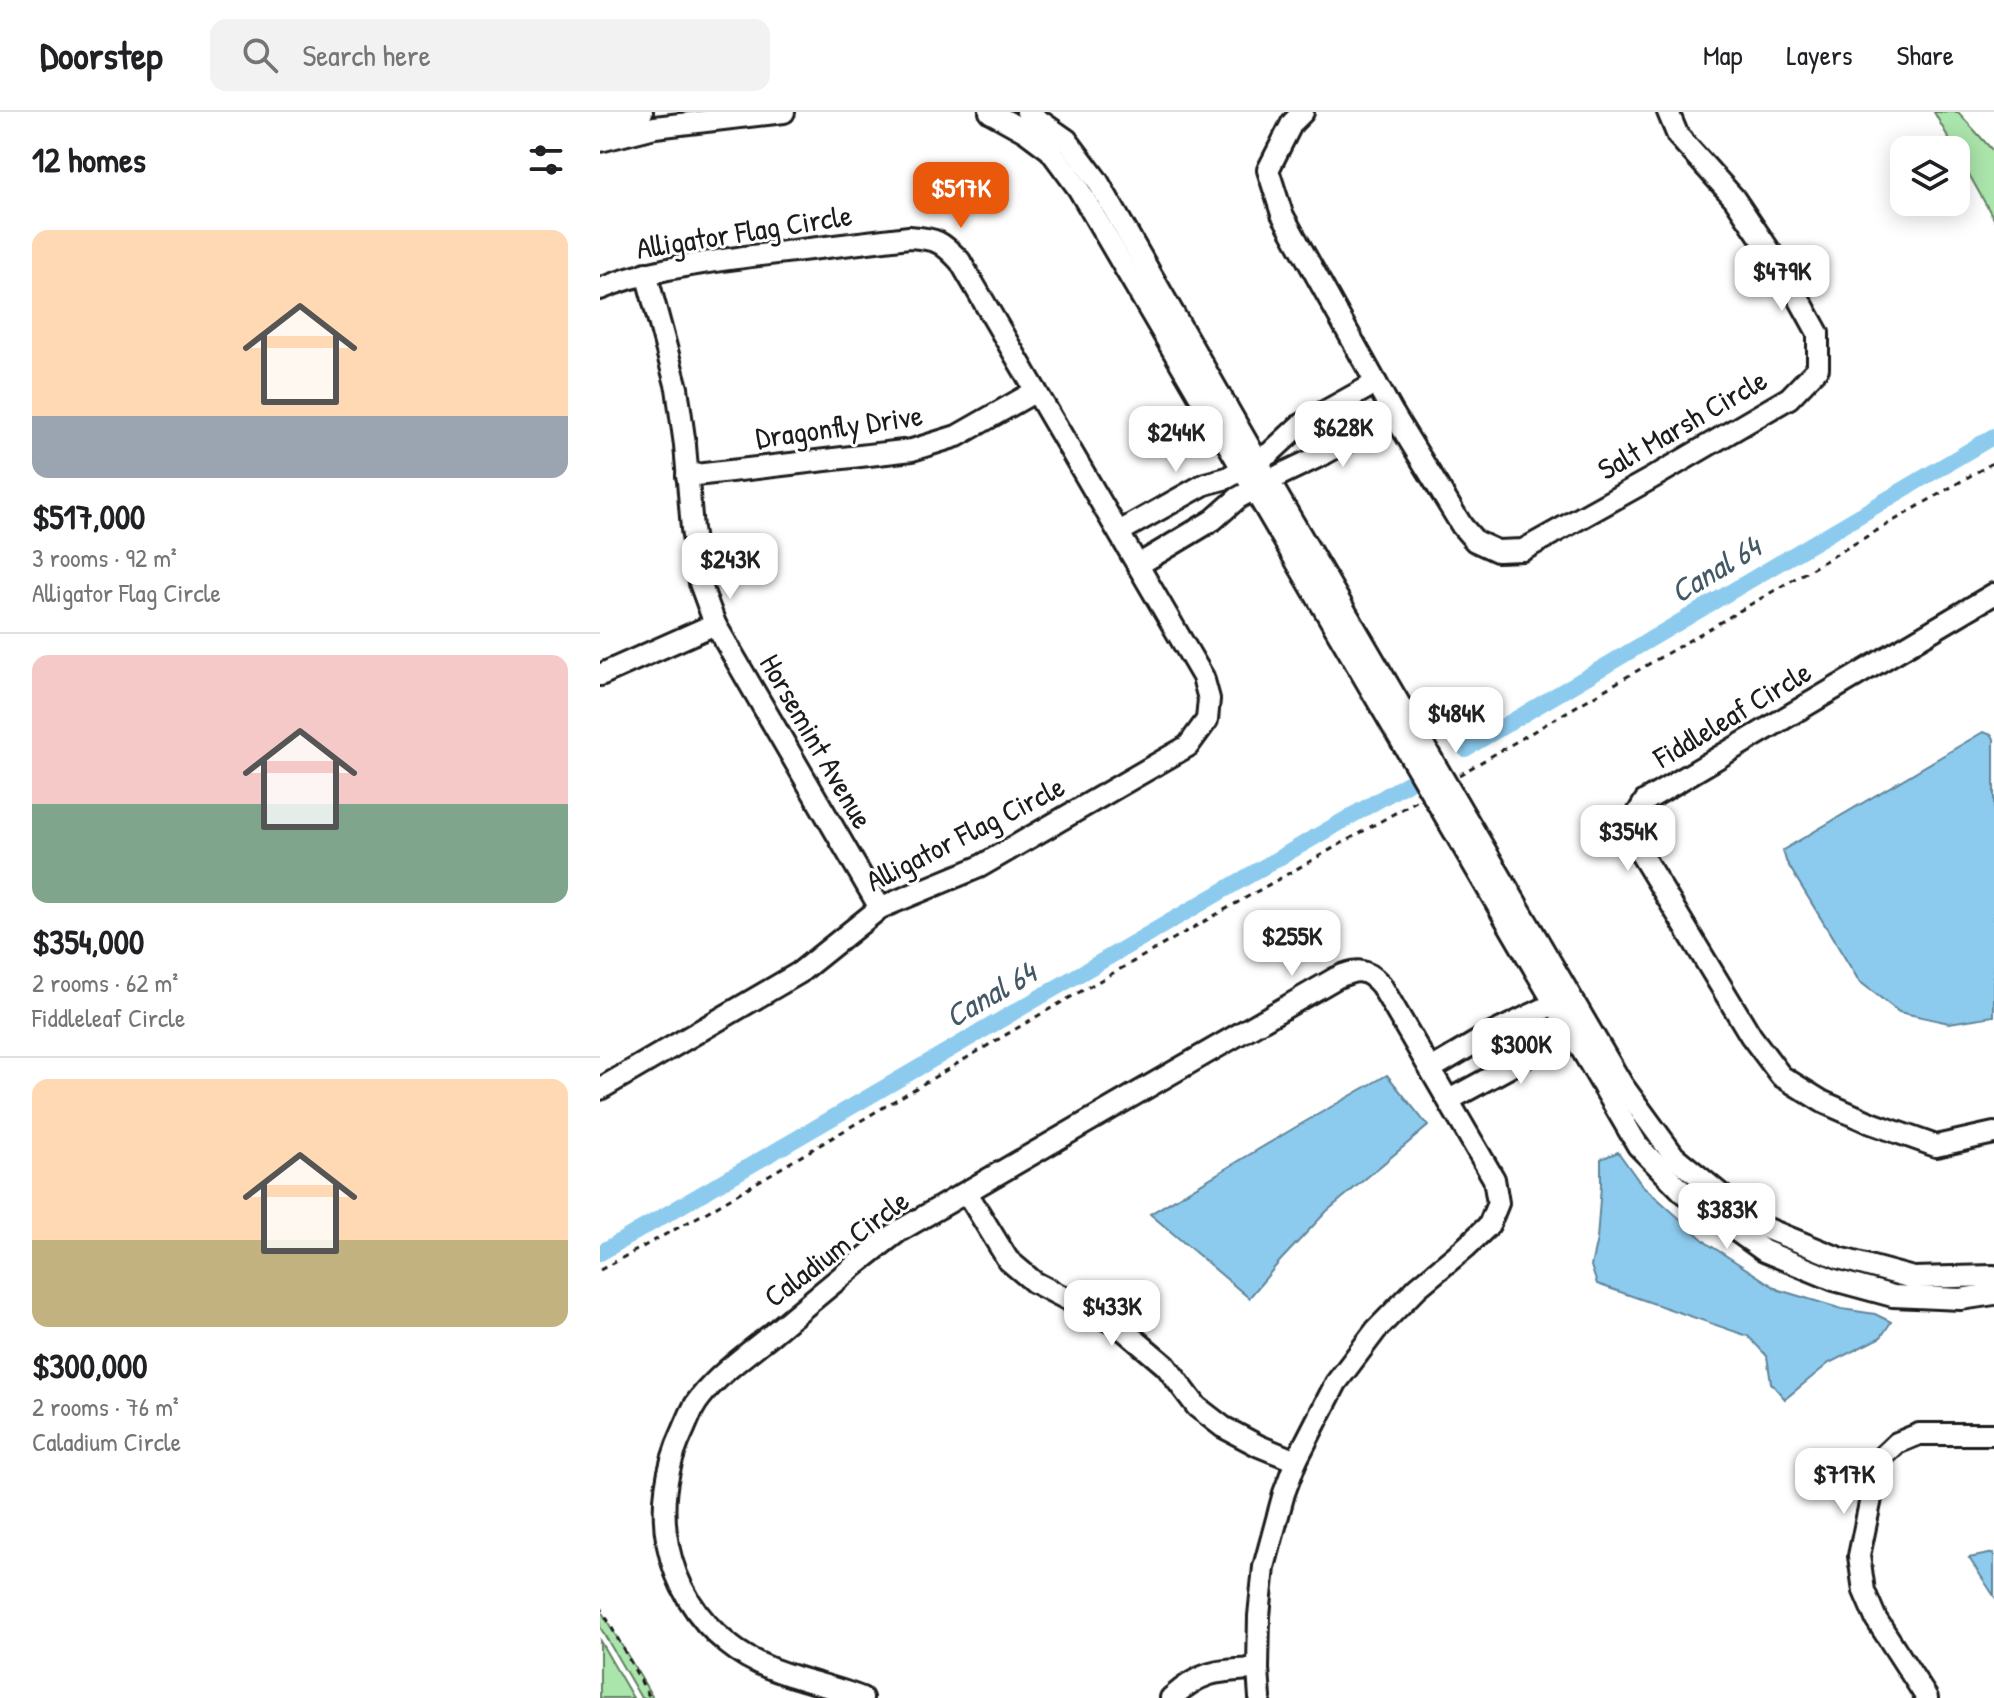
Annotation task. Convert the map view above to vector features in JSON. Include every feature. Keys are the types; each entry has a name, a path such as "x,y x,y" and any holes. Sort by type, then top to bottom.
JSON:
{"street":[{"path":"600,121 642,112"},
{"path":"600,141 655,127 784,112"},
{"path":"990,112 1050,150 1069,173 1250,465 1439,787 1563,1000 1638,1146 1685,1194 1764,1251 1834,1280 1893,1296 1961,1299 1994,1294"},
{"path":"1027,112 1067,140 1097,180 1250,465"},
{"name":"Salt Marsh Circle","path":"1303,112 1292,123 1268,170 1282,214 1394,415 1462,526 1475,541 1497,551 1523,550 1652,478 1789,398 1818,368 1818,333 1786,275 1734,198 1678,136 1668,112"},
{"name":"Alligator Flag Circle","path":"600,289 646,273 772,253 909,237 943,244 960,261 1119,532 1203,677 1209,699 1207,720 1188,746 979,867 880,908 799,973 600,1089"},
{"name":"Horsemint Avenue","path":"646,273 677,388 700,583 715,624 880,908"},
{"path":"1119,532 1205,484 1227,478 1250,465 1270,453 1299,426 1376,383"},
{"name":"Dragonfly Drive","path":"687,476 912,450 957,436 1036,391"},
{"path":"1138,565 1213,520 1238,498 1394,415"},
{"name":"Fiddleleaf Circle","path":"1994,594 1645,801 1632,823 1638,849 1751,1036 1781,1076 1847,1113 1936,1146 1994,1133"},
{"path":"600,675 715,624"},
{"name":"Caladium Circle","path":"862,1698 769,1669 728,1645 698,1614 681,1587 667,1550 664,1497 676,1447 698,1400 730,1368 899,1231 1354,970 1371,974 1381,985 1494,1179 1498,1203 1489,1225 1418,1287 1376,1330 1336,1383 1296,1461 1264,1567 1259,1616 1260,1698"},
{"path":"1431,1069 1485,1037 1563,1000"},
{"path":"1449,1100 1517,1063 1540,1047 1552,1033 1574,1020"},
{"path":"1574,1020 1674,1156 1758,1225 1839,1258 1913,1278 1994,1276"},
{"path":"967,1193 1008,1260 1034,1282 1119,1326 1166,1366 1197,1407 1223,1427 1296,1461"},
{"path":"1927,1698 1876,1619 1864,1591 1859,1556 1879,1460 1897,1443 1919,1434 1994,1434"},
{"path":"1171,1698 1199,1677 1213,1672 1258,1669"}],"path":[{"path":"600,1270 705,1213 1041,1014 1439,787 1994,462"},
{"path":"600,1606 650,1698"}],"green space":[{"path":"1934,112 1958,112 1994,152 1994,219 1970,176 1970,136 1947,136"},
{"path":"600,1609 653,1698 641,1698 600,1627"},
{"path":"600,1641 633,1698 600,1698"}],"water":[{"path":"1983,732 1994,739 1994,1016 1949,1023 1899,1012 1859,981 1786,861 1783,850"},
{"path":"1387,1075 1428,1126 1327,1211 1249,1298 1150,1214 1296,1127"},
{"path":"1618,1152 1641,1184 1708,1244 1779,1290 1842,1309 1875,1314 1891,1322 1881,1337 1829,1363 1785,1399 1771,1383 1767,1356 1748,1336 1597,1284 1591,1266 1597,1239 1601,1159"},
{"path":"1994,1553 1994,1596 1969,1558"}],"waterway":[{"name":"Canal 64","path":"1465,749 1994,436"},
{"name":"Canal 64","path":"600,1253 1408,783"}]}
